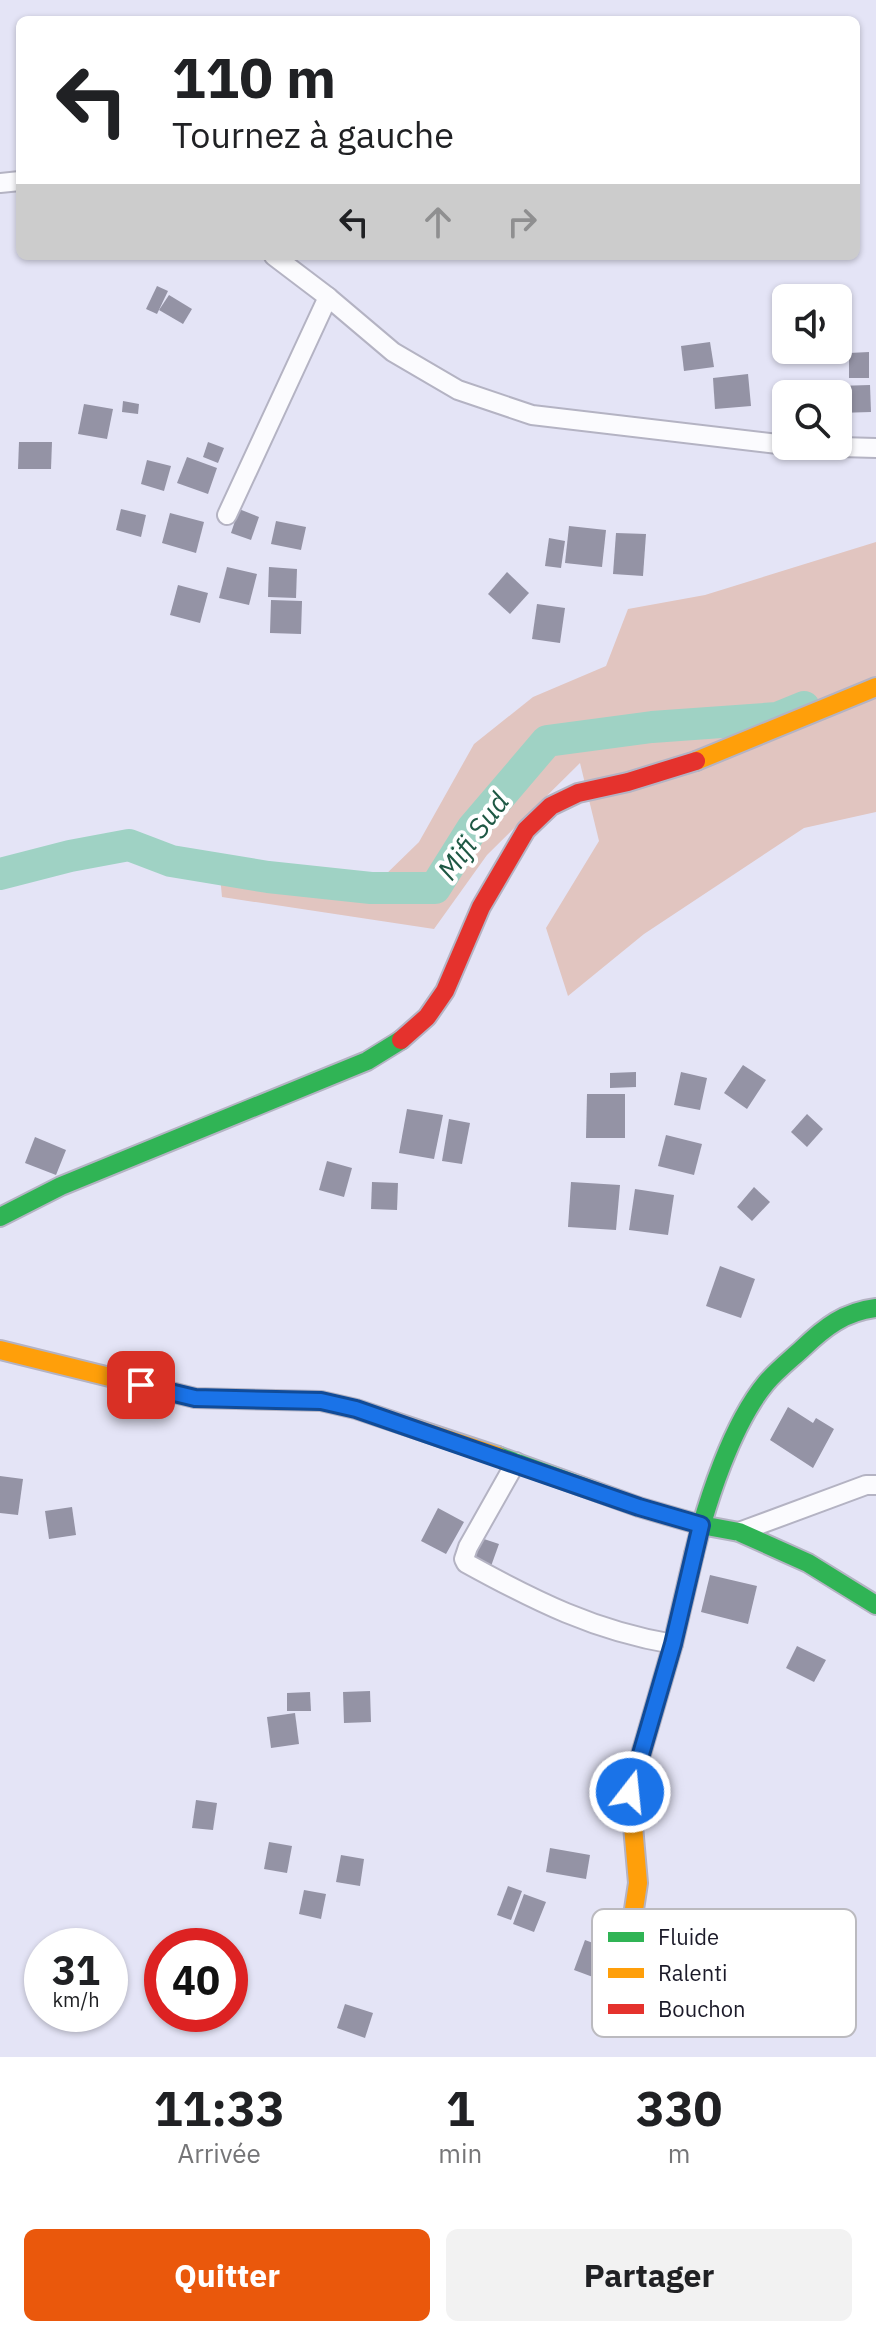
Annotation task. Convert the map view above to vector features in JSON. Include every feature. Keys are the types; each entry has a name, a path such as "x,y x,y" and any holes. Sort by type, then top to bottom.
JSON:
{"street":[{"path":"279,260 393,352 458,390 532,415 772,443"},
{"path":"227,515 328,297"},
{"path":"852,447 876,448"},
{"path":"0,1217 61,1186 367,1061 407,1036 427,1017 445,991 481,907 526,830 551,806 578,793 628,782 695,761 876,687"},
{"path":"634,1909 638,1883 630,1792 673,1644 701,1525 738,1426 766,1383 828,1324 858,1310 876,1308"},
{"path":"0,1350 195,1398 321,1401 356,1409 639,1507 701,1525 739,1532 808,1563 876,1605"},
{"path":"516,1462 468,1547 464,1559 466,1563 561,1613 612,1632 673,1644"},
{"path":"739,1532 866,1485 876,1485"}],"shaded area":[{"path":"876,542 876,812 804,828 644,934 568,996 546,928 599,841 580,763 487,855 434,929 222,897 218,855 381,879 419,842 474,744 533,697 606,666 628,609 705,595"}],"building":[{"path":"157,286 168,291 157,314 146,309"},
{"path":"169,295 192,309 183,324 159,310"},
{"path":"710,342 714,367 684,371 681,346"},
{"path":"869,352 869,378 849,378 852,353"},
{"path":"748,374 751,406 715,409 713,378"},
{"path":"870,385 871,412 852,413 852,386"},
{"path":"123,401 139,404 138,414 122,412"},
{"path":"84,404 113,409 107,439 78,434"},
{"path":"19,442 52,442 51,469 18,469"},
{"path":"208,442 224,448 218,463 203,457"},
{"path":"187,457 217,468 208,494 177,483"},
{"path":"147,460 171,466 164,491 141,484"},
{"path":"121,509 146,515 141,537 116,530"},
{"path":"239,509 259,517 251,540 231,533"},
{"path":"170,513 204,522 196,553 162,543"},
{"path":"276,521 306,527 301,550 271,544"},
{"path":"569,526 606,530 602,567 565,563"},
{"path":"616,533 646,534 643,576 613,574"},
{"path":"549,538 565,541 561,568 545,566"},
{"path":"227,567 257,574 249,605 219,598"},
{"path":"269,567 297,569 296,598 268,597"},
{"path":"507,572 529,593 510,614 488,594"},
{"path":"178,585 208,593 200,623 170,615"},
{"path":"271,600 302,601 301,634 270,633"},
{"path":"537,604 565,608 560,643 532,639"},
{"path":"743,1065 766,1080 747,1109 724,1093"},
{"path":"636,1072 636,1087 610,1088 610,1073"},
{"path":"681,1072 707,1078 700,1110 674,1105"},
{"path":"587,1094 625,1094 625,1138 586,1138"},
{"path":"407,1109 443,1115 434,1159 399,1153"},
{"path":"807,1114 823,1129 807,1147 791,1132"},
{"path":"449,1119 470,1123 462,1164 442,1161"},
{"path":"666,1135 702,1144 694,1175 658,1166"},
{"path":"35,1137 66,1150 56,1175 25,1163"},
{"path":"327,1161 352,1168 344,1197 319,1190"},
{"path":"372,1182 398,1183 397,1210 371,1209"},
{"path":"571,1182 620,1185 616,1230 568,1227"},
{"path":"754,1187 770,1202 752,1221 737,1207"},
{"path":"635,1189 674,1195 668,1235 629,1230"},
{"path":"720,1266 755,1279 741,1318 706,1306"},
{"path":"788,1407 813,1423 816,1418 834,1429 813,1468 770,1440"},
{"path":"0,1476 23,1479 18,1515 0,1513"},
{"path":"72,1507 76,1535 49,1539 45,1511"},
{"path":"438,1508 464,1522 446,1554 421,1541"},
{"path":"478,1537 499,1544 490,1569 469,1562"},
{"path":"710,1575 757,1586 748,1624 701,1612"},
{"path":"797,1646 826,1660 814,1682 786,1668"},
{"path":"370,1691 371,1722 344,1723 343,1692"},
{"path":"310,1692 311,1711 287,1711 287,1693"},
{"path":"295,1713 299,1744 271,1748 267,1717"},
{"path":"196,1800 217,1803 213,1830 192,1828"},
{"path":"269,1842 292,1846 287,1873 264,1869"},
{"path":"550,1848 590,1855 586,1879 546,1872"},
{"path":"341,1855 364,1859 360,1886 336,1882"},
{"path":"508,1886 522,1891 511,1920 497,1915"},
{"path":"304,1890 326,1894 321,1919 299,1914"},
{"path":"524,1894 546,1902 534,1932 513,1924"},
{"path":"585,1940 592,1943 592,1977 574,1970"},
{"path":"345,2004 373,2013 365,2038 337,2028"}],"waterway":[{"name":"Mifi Sud","path":"0,874 129,845 171,861 268,877 371,888 435,888 472,829 547,741 652,727 777,718 804,707"}],"traffic: fast":[{"path":"0,1217 61,1186 367,1061 401,1040"},
{"path":"694,1554 732,1441 766,1383 827,1327 854,1313 876,1308"},
{"path":"498,1456 639,1507 701,1525 739,1532 808,1563 876,1605"}],"traffic: slow":[{"path":"696,761 876,687"},
{"path":"0,1350 195,1398 321,1401 356,1409 498,1456"},
{"path":"634,1909 638,1883 630,1792 673,1644 694,1554"}],"traffic: jam":[{"path":"401,1040 427,1017 445,991 481,907 526,830 551,806 578,793 628,782 696,761"}],"route":[{"path":"141,1385 195,1398 321,1401 356,1409 639,1507 701,1525 673,1644 630,1792"}]}
